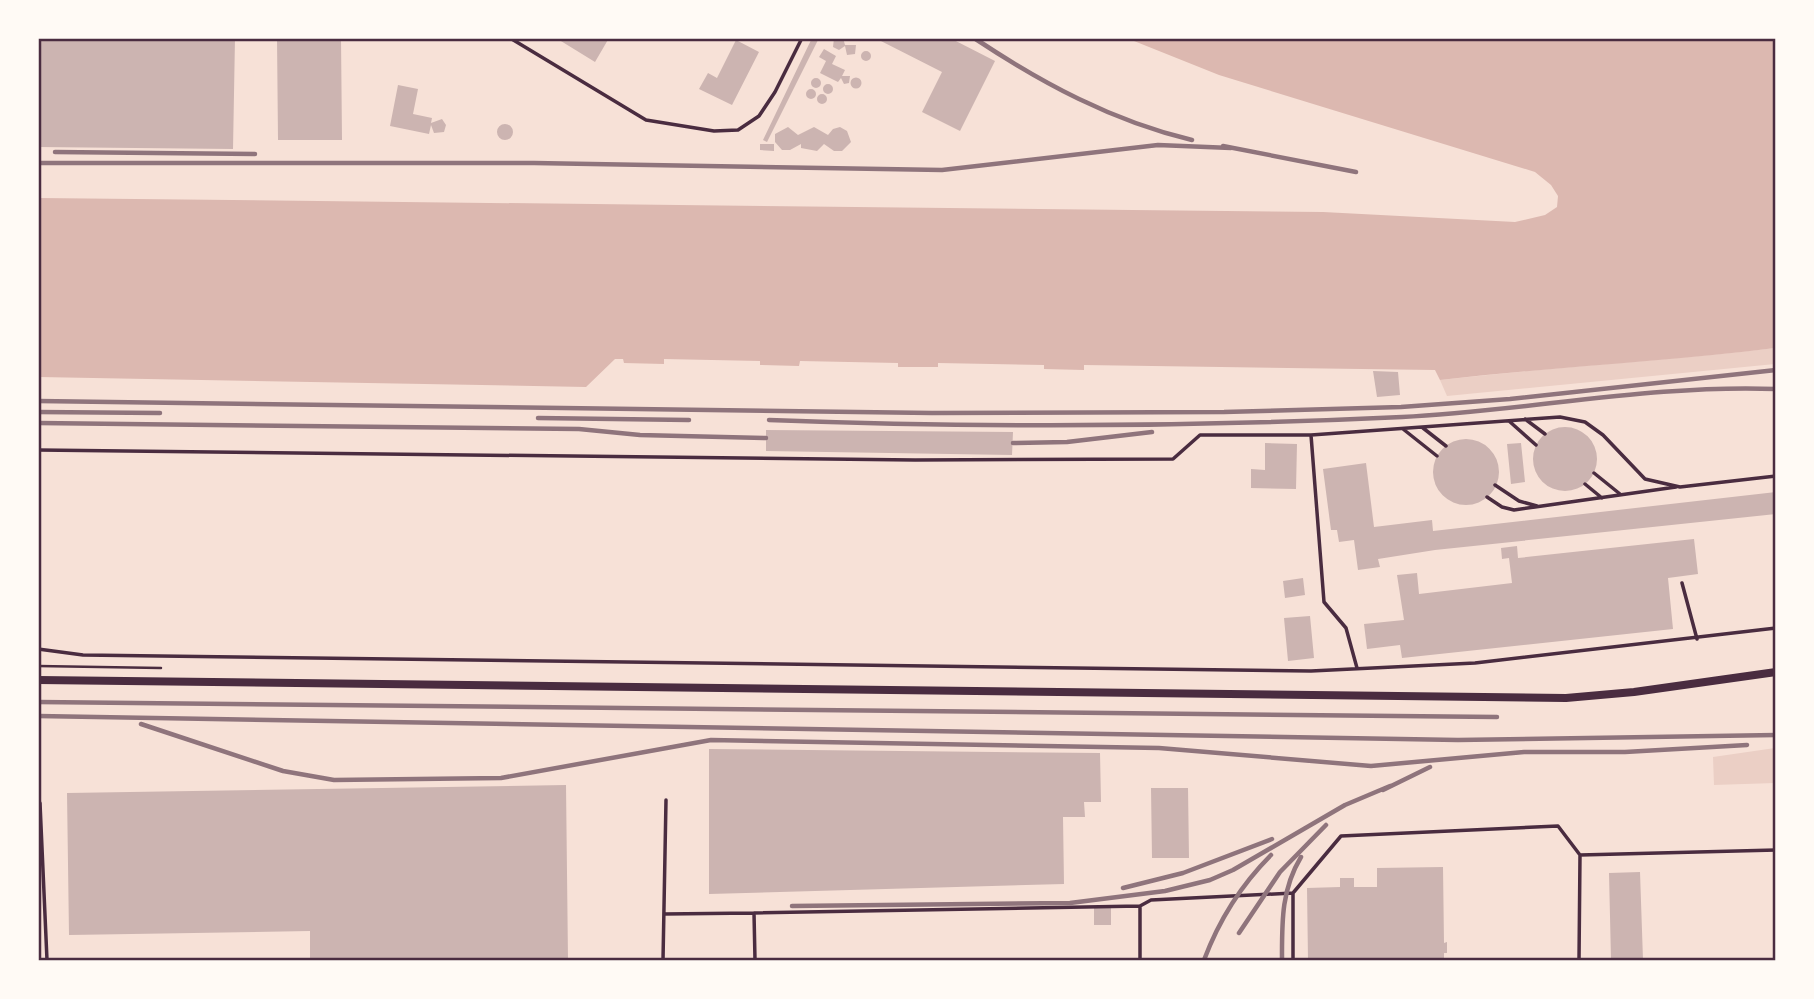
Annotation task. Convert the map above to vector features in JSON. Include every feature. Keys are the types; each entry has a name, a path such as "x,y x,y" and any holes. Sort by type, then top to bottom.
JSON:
{"street":[{"path":"38,680 1566,698 1634,692 1776,672"}],"lane":[{"path":"510,38 646,120 714,131 738,130 759,116 775,92 802,38"},
{"path":"38,450 915,460 1160,460 1173,459 1200,435 1311,435 1560,416 1585,422 1603,435 1645,480 1680,487"},
{"path":"1525,419 1545,434"},
{"path":"1507,420 1536,445"},
{"path":"1422,427 1446,446"},
{"path":"1402,428 1437,456"},
{"path":"1311,435 1324,602 1346,628 1357,668"},
{"path":"1594,473 1621,495"},
{"path":"1487,497 1502,507 1514,510 1776,476"},
{"path":"1495,485 1519,501 1539,506"},
{"path":"1585,485 1602,498"},
{"path":"1682,583 1697,639"},
{"path":"38,649 83,655 1284,671 1475,663 1776,628"},
{"path":"663,961 666,800"},
{"path":"40,803 47,961"},
{"path":"1293,961 1293,893 1341,836 1559,826 1580,855 1579,961"},
{"path":"1580,855 1776,850"},
{"path":"664,914 1140,906 1152,900 1293,893"},
{"path":"1140,906 1140,961"},
{"path":"754,913 755,961"}],"shaded area":[{"path":"1129,39 1775,39 1775,348 1440,380 1435,370 1084,365 1084,370 1044,369 1044,365 938,363 938,367 898,367 898,363 800,361 799,366 760,365 760,361 664,359 664,364 624,363 623,359 615,359 586,387 39,377 39,198 1323,212 1515,222 1545,215 1557,207 1558,196 1551,185 1535,172 1219,75"},
{"path":"1775,348 1775,364 1447,396 1440,380 1692,357"},
{"path":"1775,748 1775,783 1714,785 1713,757"}],"building":[{"path":"38,38 235,38 233,149 38,147"},
{"path":"277,38 341,38 342,140 278,140"},
{"path":"556,38 609,38 595,62"},
{"path":"812,38 819,38 767,142 763,140"},
{"path":"834,38 843,38 845,45 856,45 855,54 847,55 845,46 839,50 833,47"},
{"path":"875,38 950,38 995,61 960,131 922,112 942,72"},
{"path":"736,40 759,52 732,105 699,89 708,73 717,78"},
{"path":"824,49 836,56 832,64 845,70 842,76 850,76 849,83 844,84 841,78 838,82 820,73 826,61 819,57"},
{"path":"866,51 870,52 870,60 866,61 862,60 861,56 862,52"},
{"path":"816,78 820,79 820,87 816,88 812,87 811,83 812,79"},
{"path":"856,78 860,79 860,87 856,88 852,87 851,83 852,79"},
{"path":"828,84 832,85 832,93 828,94 824,93 823,89 824,85"},
{"path":"398,85 418,89 413,114 432,118 431,123 442,119 446,125 444,132 434,133 431,125 429,134 390,126"},
{"path":"811,89 815,90 815,98 811,99 807,98 806,94 807,90"},
{"path":"822,94 826,95 826,103 822,104 818,103 817,99 818,95"},
{"path":"505,124 513,132 505,140 497,132"},
{"path":"788,127 798,135 814,127 828,135 833,129 840,127 847,131 851,142 842,151 834,151 824,144 817,151 801,148 801,144 790,150 782,150 775,142 775,134"},
{"path":"760,144 774,144 774,151 760,150"},
{"path":"1373,371 1398,372 1400,395 1377,397"},
{"path":"1559,427 1571,427 1588,436 1595,447 1595,471 1588,482 1571,491 1559,491 1547,486 1538,477 1533,465 1533,453 1538,441 1547,432"},
{"path":"766,430 1013,432 1012,455 766,451"},
{"path":"1466,439 1489,449 1499,472 1489,495 1466,505 1443,495 1433,472 1443,449"},
{"path":"1265,443 1297,444 1296,489 1251,488 1251,469 1265,470"},
{"path":"1521,443 1525,482 1511,484 1507,444"},
{"path":"1366,463 1374,527 1432,520 1433,531 1776,492 1776,514 1435,550 1378,559 1380,567 1358,570 1354,540 1339,542 1337,530 1331,530 1323,469"},
{"path":"1694,539 1698,574 1668,578 1673,629 1402,658 1400,645 1367,649 1364,624 1404,620 1397,575 1417,573 1419,594 1512,583 1509,558 1502,559 1501,548 1517,546 1518,558"},
{"path":"1303,578 1305,595 1285,598 1283,581"},
{"path":"1310,616 1314,658 1288,661 1284,618"},
{"path":"709,749 1100,753 1101,802 1084,802 1085,817 1063,817 1064,884 709,894"},
{"path":"566,785 568,960 310,960 310,931 69,935 67,793"},
{"path":"1151,788 1188,788 1189,858 1152,858"},
{"path":"1443,867 1444,943 1447,942 1444,960 1308,960 1307,888 1340,887 1340,878 1354,878 1354,887 1377,887 1377,868"},
{"path":"1640,872 1643,960 1611,960 1609,873"},
{"path":"1094,908 1111,908 1111,925 1094,925"}],"railway":[{"path":"974,38 1078,99 1134,122 1192,140"},
{"path":"38,163 534,163 942,170 1158,145 1231,148"},
{"path":"1223,146 1356,172"},
{"path":"55,152 255,154"},
{"path":"38,401 932,413 1224,412 1401,407 1510,399 1776,370"},
{"path":"769,420 1007,425 1244,423 1448,414 1683,390 1776,389"},
{"path":"38,412 160,413"},
{"path":"538,418 689,420"},
{"path":"38,423 579,429 640,435 766,438"},
{"path":"1013,443 1067,442 1152,432"},
{"path":"38,702 1497,717"},
{"path":"38,716 1458,740 1776,735"},
{"path":"141,724 283,771 334,780 501,778 711,740 1159,748 1371,766 1524,752 1625,752 1747,745"},
{"path":"1383,790 1430,767"},
{"path":"792,906 1070,903 1165,891 1210,880 1233,870 1345,805 1390,786"},
{"path":"1239,933 1280,872 1326,825"},
{"path":"1123,888 1183,873 1272,839"},
{"path":"1204,960 1232,904 1250,878 1271,855"},
{"path":"1282,960 1286,894 1301,857"}]}
